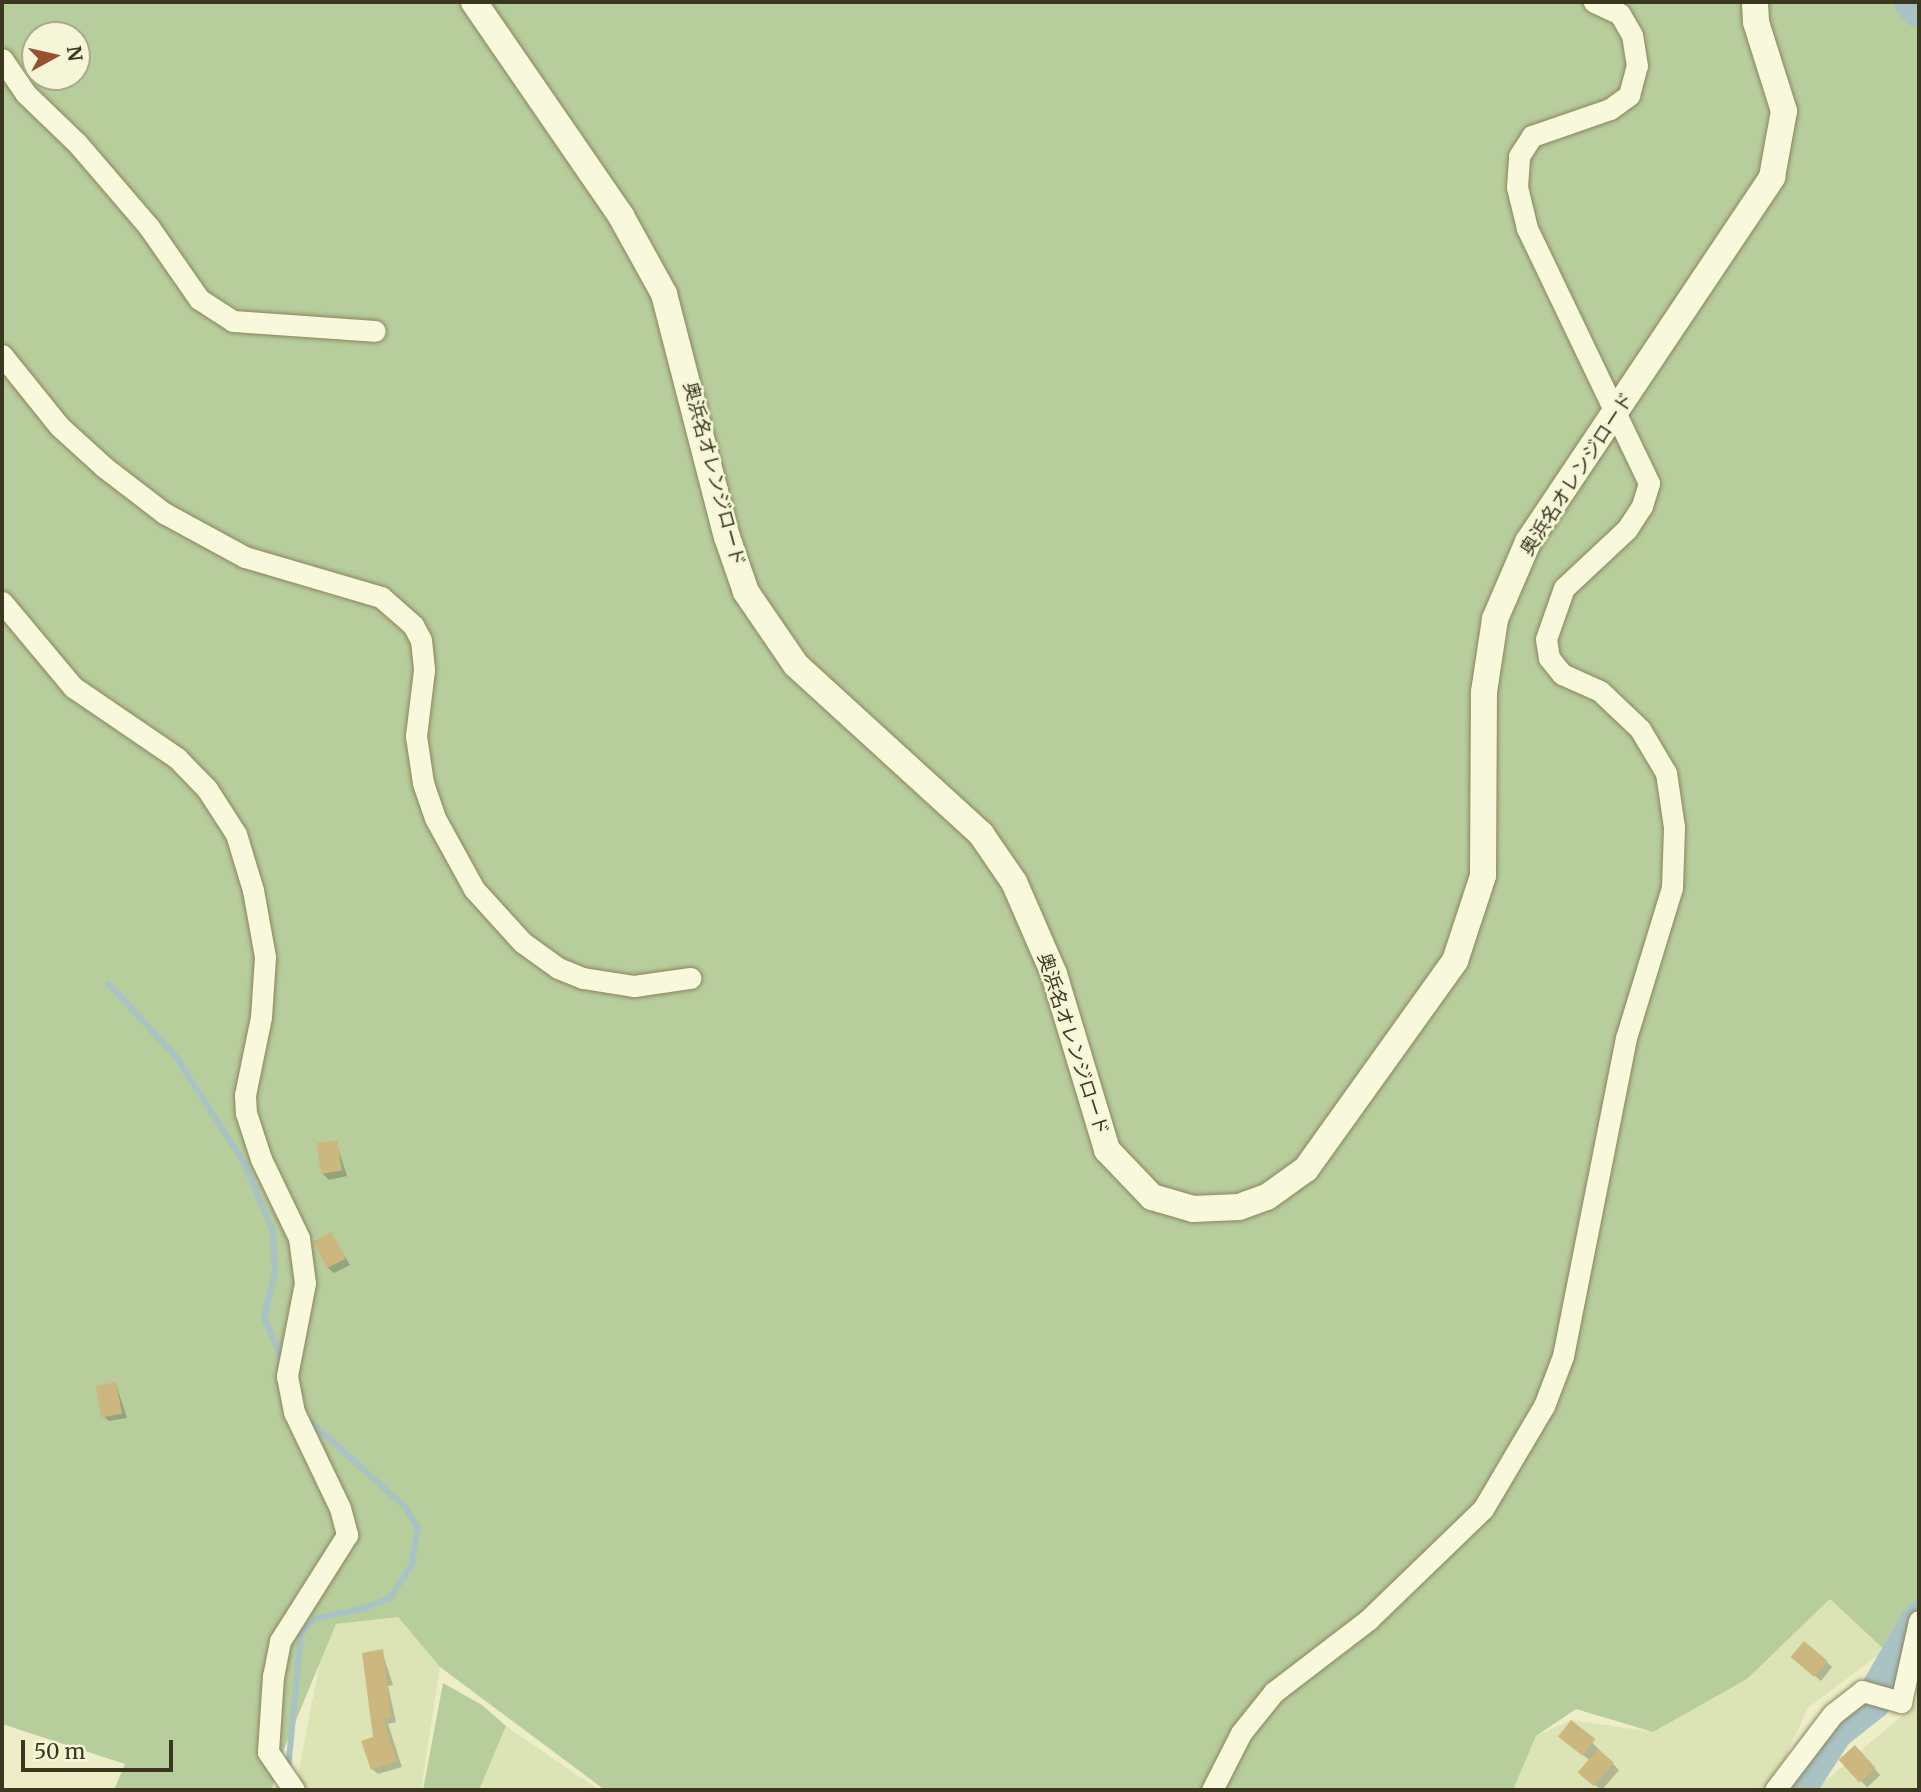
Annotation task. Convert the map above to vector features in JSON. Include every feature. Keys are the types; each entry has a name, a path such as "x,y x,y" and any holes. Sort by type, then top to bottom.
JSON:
{"street":[{"name":"奥浜名オレンジロード","path":"474,2 621,216 664,294 727,537 746,592 796,665 981,834 1014,882 1054,974 1107,1150 1152,1197 1193,1209 1239,1207 1267,1197 1306,1169 1455,961 1483,876 1484,692 1495,619 1528,542 1772,177 1784,111 1756,22 1755,2"},
{"path":"1212,1790 1241,1733 1274,1692 1369,1619 1483,1509 1545,1406 1563,1356 1626,1038 1672,888 1674,827 1665,773 1640,729 1600,691 1562,674 1549,658 1546,639 1564,588 1627,529 1642,506 1649,483 1527,228 1517,187 1520,156 1532,136 1611,109 1629,95 1637,66 1632,35 1620,14 1594,2"},
{"path":"2,59 26,94 77,143 149,227 199,299 233,321 375,331"},
{"path":"2,355 59,426 104,467 164,513 245,557 381,597 413,625 421,640 424,670 416,736 423,783 435,818 474,889 522,942 558,968 583,978 634,986 690,978"},
{"path":"2,602 73,687 177,758 206,789 236,834 253,890 265,957 261,1017 244,1095 246,1114 261,1159 299,1238 305,1283 287,1376 294,1412 340,1508 347,1535 280,1641 272,1675 268,1752 294,1790"},
{"path":"1775,1790 1833,1714 1863,1691 1901,1702 1919,1620"}],"green space":[{"path":"2,2 1919,2 1919,1682 1830,1599 1747,1679 1653,1732 1576,1709 1536,1736 1513,1790 605,1790 440,1667 398,1617 336,1624 277,1766 272,1790 114,1790 125,1764 2,1724"},
{"path":"1830,1599 1885,1650 1808,1708 1770,1790 1513,1790 1536,1736 1571,1720 1653,1732 1747,1679"},
{"path":"398,1617 440,1667 421,1790 295,1790 321,1656 336,1624"},
{"path":"443,1683 482,1705 506,1726 479,1790 423,1790"},
{"path":"1919,1701 1919,1790 1813,1790 1830,1777"},
{"path":"506,1726 599,1790 479,1790"}],"building":[{"path":"337,1140 342,1171 321,1174 316,1143"},
{"path":"332,1232 346,1259 327,1268 313,1242"},
{"path":"116,1382 122,1413 101,1417 95,1386"},
{"path":"1804,1641 1828,1661 1814,1677 1791,1657"},
{"path":"383,1649 391,1717 383,1719 397,1761 371,1770 361,1741 373,1737 362,1653"},
{"path":"1571,1720 1595,1739 1582,1756 1558,1737"},
{"path":"1855,1745 1876,1768 1859,1783 1839,1760"},
{"path":"1598,1749 1614,1763 1594,1786 1578,1772"}],"waterway":[{"path":"1912,2 1919,9"},
{"path":"109,984 176,1057 243,1161 273,1231 275,1272 264,1318 283,1362"},
{"path":"288,1770 301,1633 316,1618 362,1609 390,1598 412,1564 418,1528 404,1506 308,1420"},
{"path":"1796,1790 1834,1731 1872,1701 1919,1620"}]}
